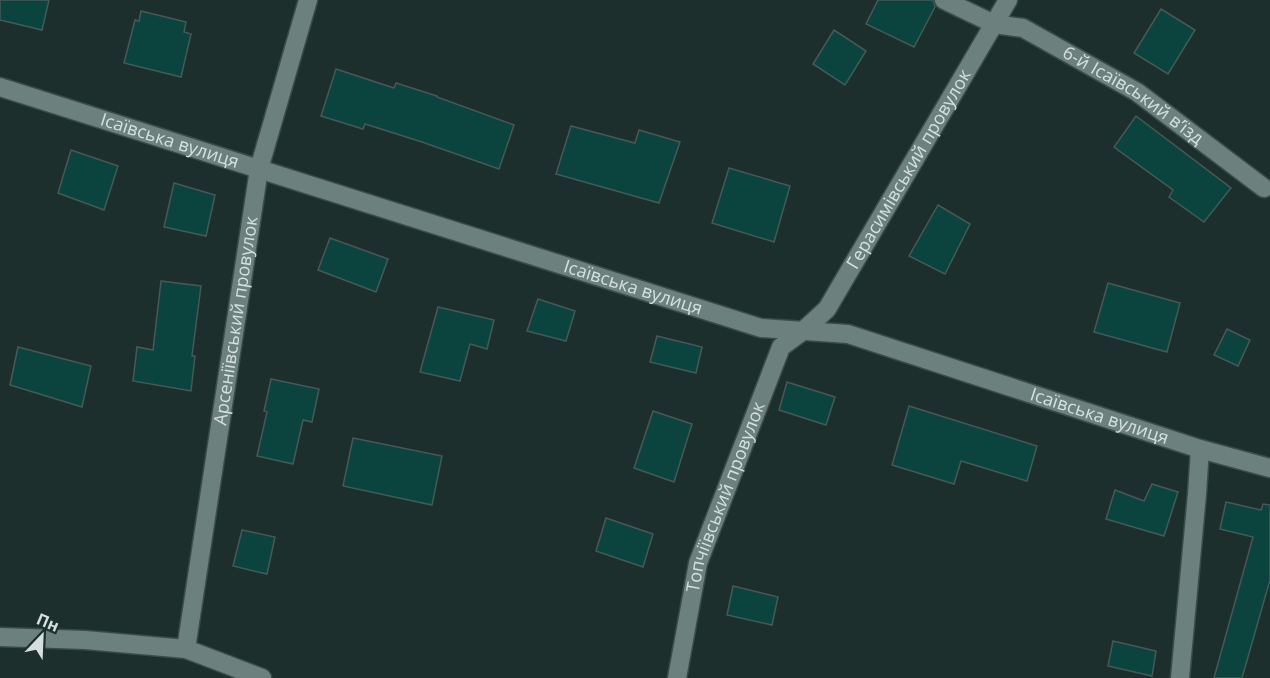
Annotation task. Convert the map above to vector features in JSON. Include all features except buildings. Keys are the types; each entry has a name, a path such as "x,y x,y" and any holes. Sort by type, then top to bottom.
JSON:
{"street":[{"name":"Арсеніївський провулок","path":"186,649 259,169 308,0"},
{"name":"6-й Ісаївський в’їзд","path":"944,0 994,24 1023,28 1137,92 1264,188"},
{"name":"Герасимівський провулок","path":"803,331 827,309 1008,0"},
{"name":"Ісаївська вулиця","path":"0,87 761,328 848,334 1200,449 1270,468"},
{"name":"Топчіївський провулок","path":"677,678 698,563 781,347 803,331"},
{"path":"1180,678 1200,449"},
{"path":"0,637 85,640 186,649 262,678"}]}
